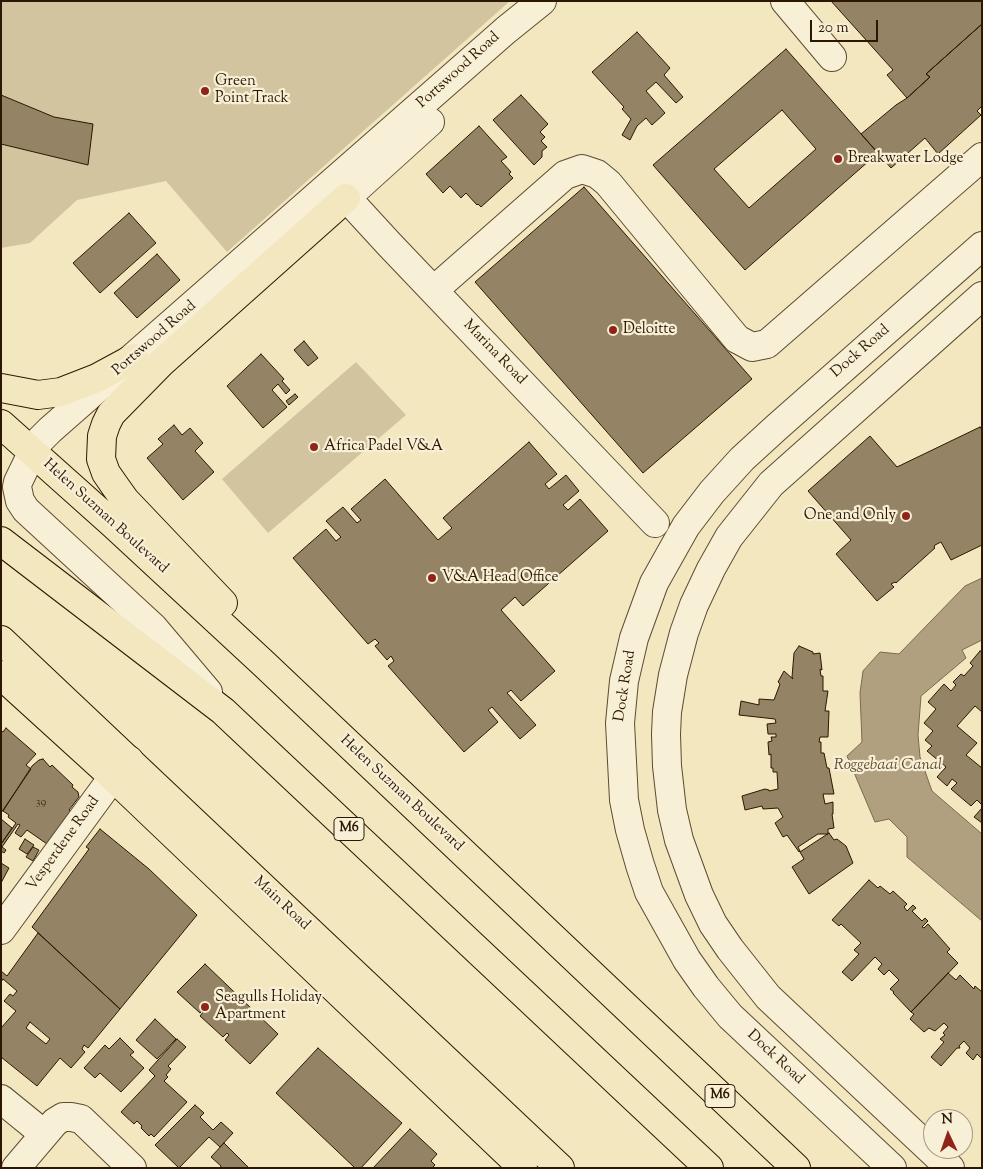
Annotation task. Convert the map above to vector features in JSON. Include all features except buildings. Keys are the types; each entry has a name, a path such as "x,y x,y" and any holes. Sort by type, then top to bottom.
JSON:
{"main road":[{"path":"262,663 240,620 125,500 115,486 106,473 101,459 102,436 111,414 339,190"},
{"path":"1,388 38,394 61,392 97,378 134,358"},
{"name":"Helen Suzman Boulevard","path":"1,424 33,451 262,663 796,1168"},
{"name":"M6","path":"1,541 223,711 709,1168"},
{"name":"Main Road","path":"1,640 121,768 538,1164"},
{"name":"Main Road","path":"1,676 121,768"}],"street":[{"name":"Portswood Road","path":"339,190 506,30 542,1"},
{"name":"Portswood Road","path":"223,711 153,627 26,510 20,501 17,487 33,451 50,430 134,358 518,41 558,1"},
{"path":"786,1 832,58"},
{"path":"434,290 565,175 582,169 597,174 608,183 737,339 752,347 767,344 982,157"},
{"name":"Marina Road","path":"339,190 655,524"},
{"name":"Dock Road","path":"892,1168 730,1016 687,960 657,907 640,865 624,800 620,723 624,681 634,638 654,583 686,526 712,492 742,459 777,427 982,246"},
{"path":"950,1168 768,997 713,924 679,840 670,793 666,734 667,712 673,675 684,633 694,605 729,537 771,484 982,296"},
{"name":"Vesperdene Road","path":"1,930 121,768"},
{"path":"1,1099 44,1134"},
{"path":"16,1168 55,1122 63,1117 81,1119 132,1168"}],"shaded area":[{"name":"Green Point Track","path":"1,1 510,1 227,252 166,181 77,200 30,243 1,248"},
{"name":"Africa Padel V&A","path":"356,362 406,415 268,533 222,479"}],"water":[{"name":"Roggebaai Canal","path":"982,578 982,640 962,650 966,658 921,696 918,735 920,757 932,791 982,834 982,921 907,857 907,837 889,819 875,822 847,756 862,742 860,693 863,671 880,652 899,654 965,586"}],"place":[{"name":"Green Point Track","path":"205,91"},
{"name":"Breakwater Lodge","path":"838,159"},
{"name":"Deloitte","path":"613,330"},
{"name":"Africa Padel V&A","path":"314,447"},
{"name":"One and Only","path":"906,516"},
{"name":"V&A Head Office","path":"432,578"},
{"name":"Seagulls Holiday Apartment","path":"205,1007"}]}
